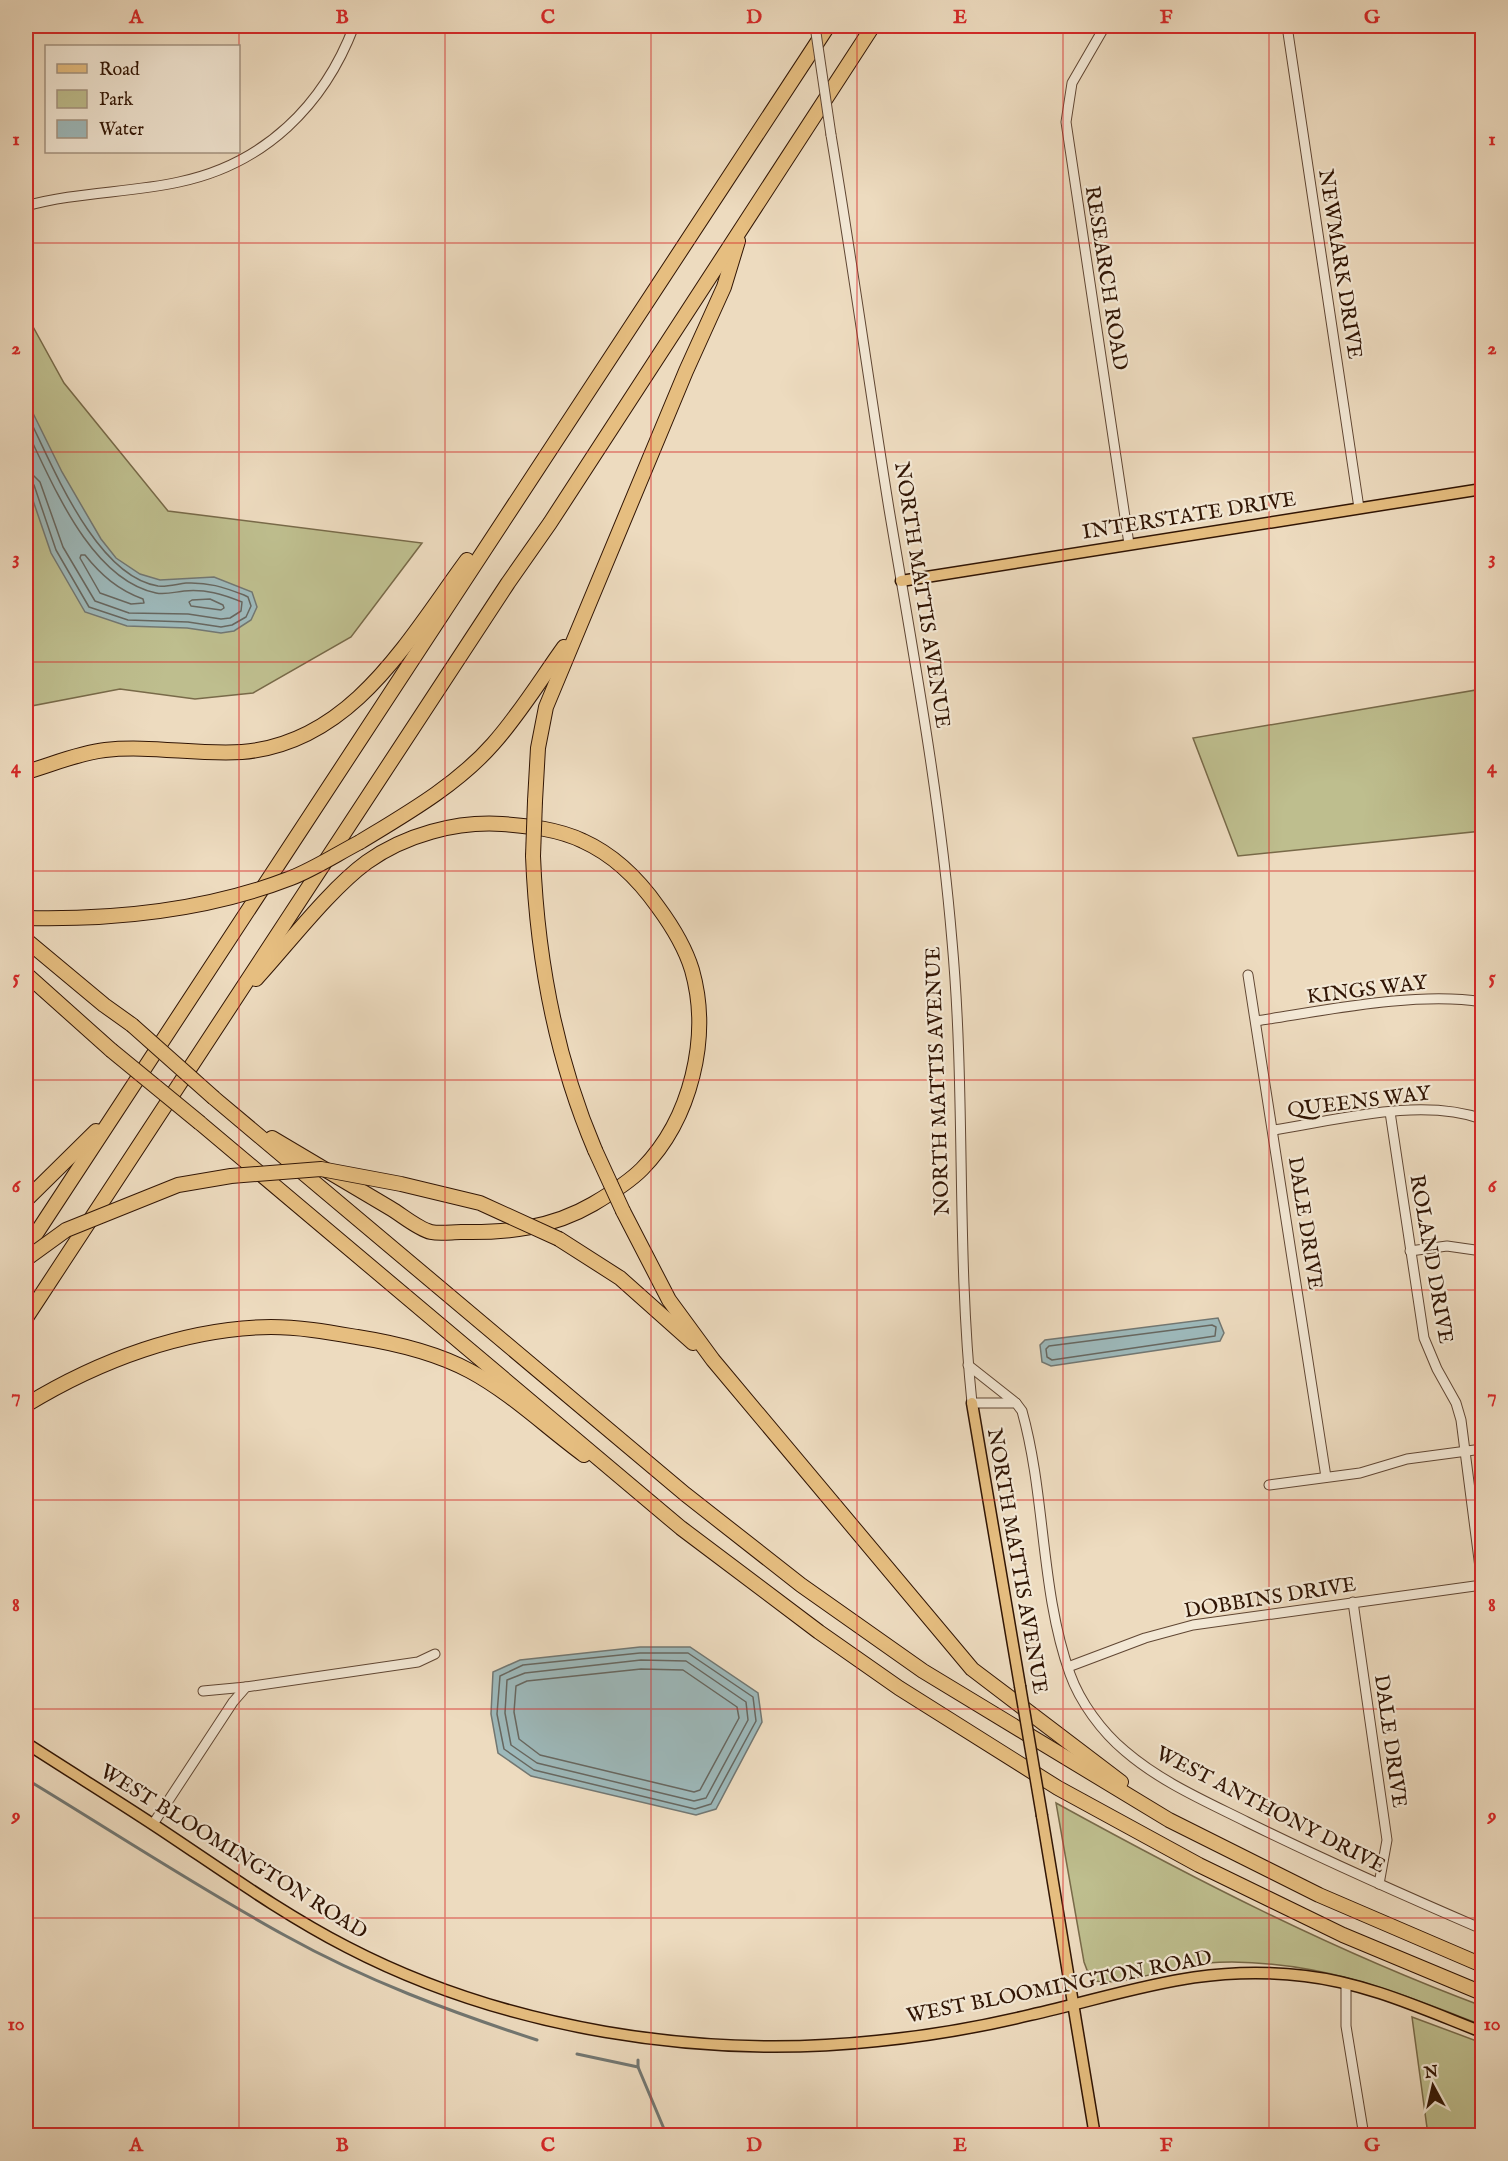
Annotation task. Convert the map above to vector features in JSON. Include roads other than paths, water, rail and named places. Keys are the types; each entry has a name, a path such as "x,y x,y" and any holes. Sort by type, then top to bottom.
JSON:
{"highway":[{"path":"26,1249 828,26"},
{"path":"26,1318 873,26"},
{"path":"744,225 724,287 686,371 546,707 538,748 533,856 542,964 556,1039 574,1101 622,1211 669,1300 713,1360 972,1669 1169,1820"},
{"path":"26,772 103,750 242,752 274,746 311,733 339,715 379,677 524,488"},
{"path":"26,918 67,919 147,914 213,903 292,878 360,842 412,810 462,772 493,744 578,629"},
{"path":"227,1012 336,892 367,862 411,838 443,829 481,823 534,826 582,840 618,861 648,892 675,929 692,970 699,1018 696,1059 683,1106 663,1144 641,1170 614,1191 582,1210 553,1222 514,1231 430,1232 238,1118"},
{"path":"26,940 95,998 132,1025 214,1098 677,1487 801,1585 922,1671 1169,1820 1319,1894 1482,1965"},
{"path":"26,974 111,1050 585,1445 640,1495"},
{"path":"26,983 81,1021"},
{"path":"26,1200 115,1113"},
{"path":"26,1259 66,1230 178,1185 231,1176 321,1169 401,1184 480,1203 559,1239 620,1278 713,1360"},
{"path":"26,1405 90,1371 183,1339 224,1331 271,1327 320,1331 400,1346 437,1356 491,1383 819,1632 964,1730 1058,1788 1160,1845 1282,1906 1482,1993"}],"main road":[{"name":"INTERSTATE DRIVE","path":"902,581 1482,489"},
{"name":"NORTH MATTIS AVENUE","path":"972,1403 1075,2004 1095,2136"},
{"name":"WEST BLOOMINGTON ROAD","path":"26,1743 335,1941 386,1965 464,1995 597,2030 662,2040 735,2046 831,2045 967,2028 1075,2004 1152,1983 1226,1973 1305,1976 1347,1984 1400,2000 1482,2032"}],"street":[{"path":"28,204 180,182 239,161 267,145 317,96 341,59 354,26"},
{"name":"NORTH MATTIS AVENUE","path":"815,26 902,581 952,937 959,1050 960,1219 972,1403"},
{"name":"RESEARCH ROAD","path":"1105,26 1072,83 1066,122 1129,544"},
{"name":"NEWMARK DRIVE","path":"1287,26 1359,508"},
{"name":"DALE DRIVE","path":"1248,975 1274,1130 1326,1477"},
{"name":"KINGS WAY","path":"1256,1021 1415,1000 1443,998 1482,1002"},
{"name":"QUEENS WAY","path":"1274,1130 1390,1112 1436,1108 1482,1119"},
{"name":"ROLAND DRIVE","path":"1390,1112 1424,1338 1437,1369 1456,1402 1466,1452 1482,1584"},
{"path":"1410,1251 1447,1246 1482,1251"},
{"path":"968,1365 1016,1403"},
{"path":"972,1403 1016,1403"},
{"name":"WEST ANTHONY DRIVE","path":"1016,1403 1026,1426 1058,1636 1068,1667 1094,1717 1124,1750 1139,1762 1211,1803 1343,1869 1482,1929"},
{"path":"1269,1485 1360,1473 1407,1459 1482,1449"},
{"name":"DOBBINS DRIVE","path":"1068,1667 1145,1638 1193,1625 1482,1584"},
{"name":"DALE DRIVE","path":"1353,1602 1386,1830 1386,1853 1379,1884"},
{"path":"203,1691 418,1662 435,1654"},
{"path":"153,1824 233,1702 246,1687"},
{"path":"1347,1984 1346,2026 1364,2136"}],"water":[{"path":"26,399 62,472 101,539 116,558 140,574 160,580 214,577 252,592 257,607 251,620 234,631 221,633 187,628 127,626 85,612 51,553 26,480"},
{"path":"1218,1318 1224,1333 1220,1341 1051,1366 1042,1362 1040,1345 1045,1340"},
{"path":"640,1647 690,1647 758,1693 762,1722 716,1809 696,1815 531,1776 498,1753 491,1714 493,1672 520,1660"}],"waterway":[{"path":"26,1779 220,1898 316,1952 409,1994 537,2040"},
{"path":"577,2054 638,2067"},
{"path":"638,2060 638,2067 667,2136"}]}
